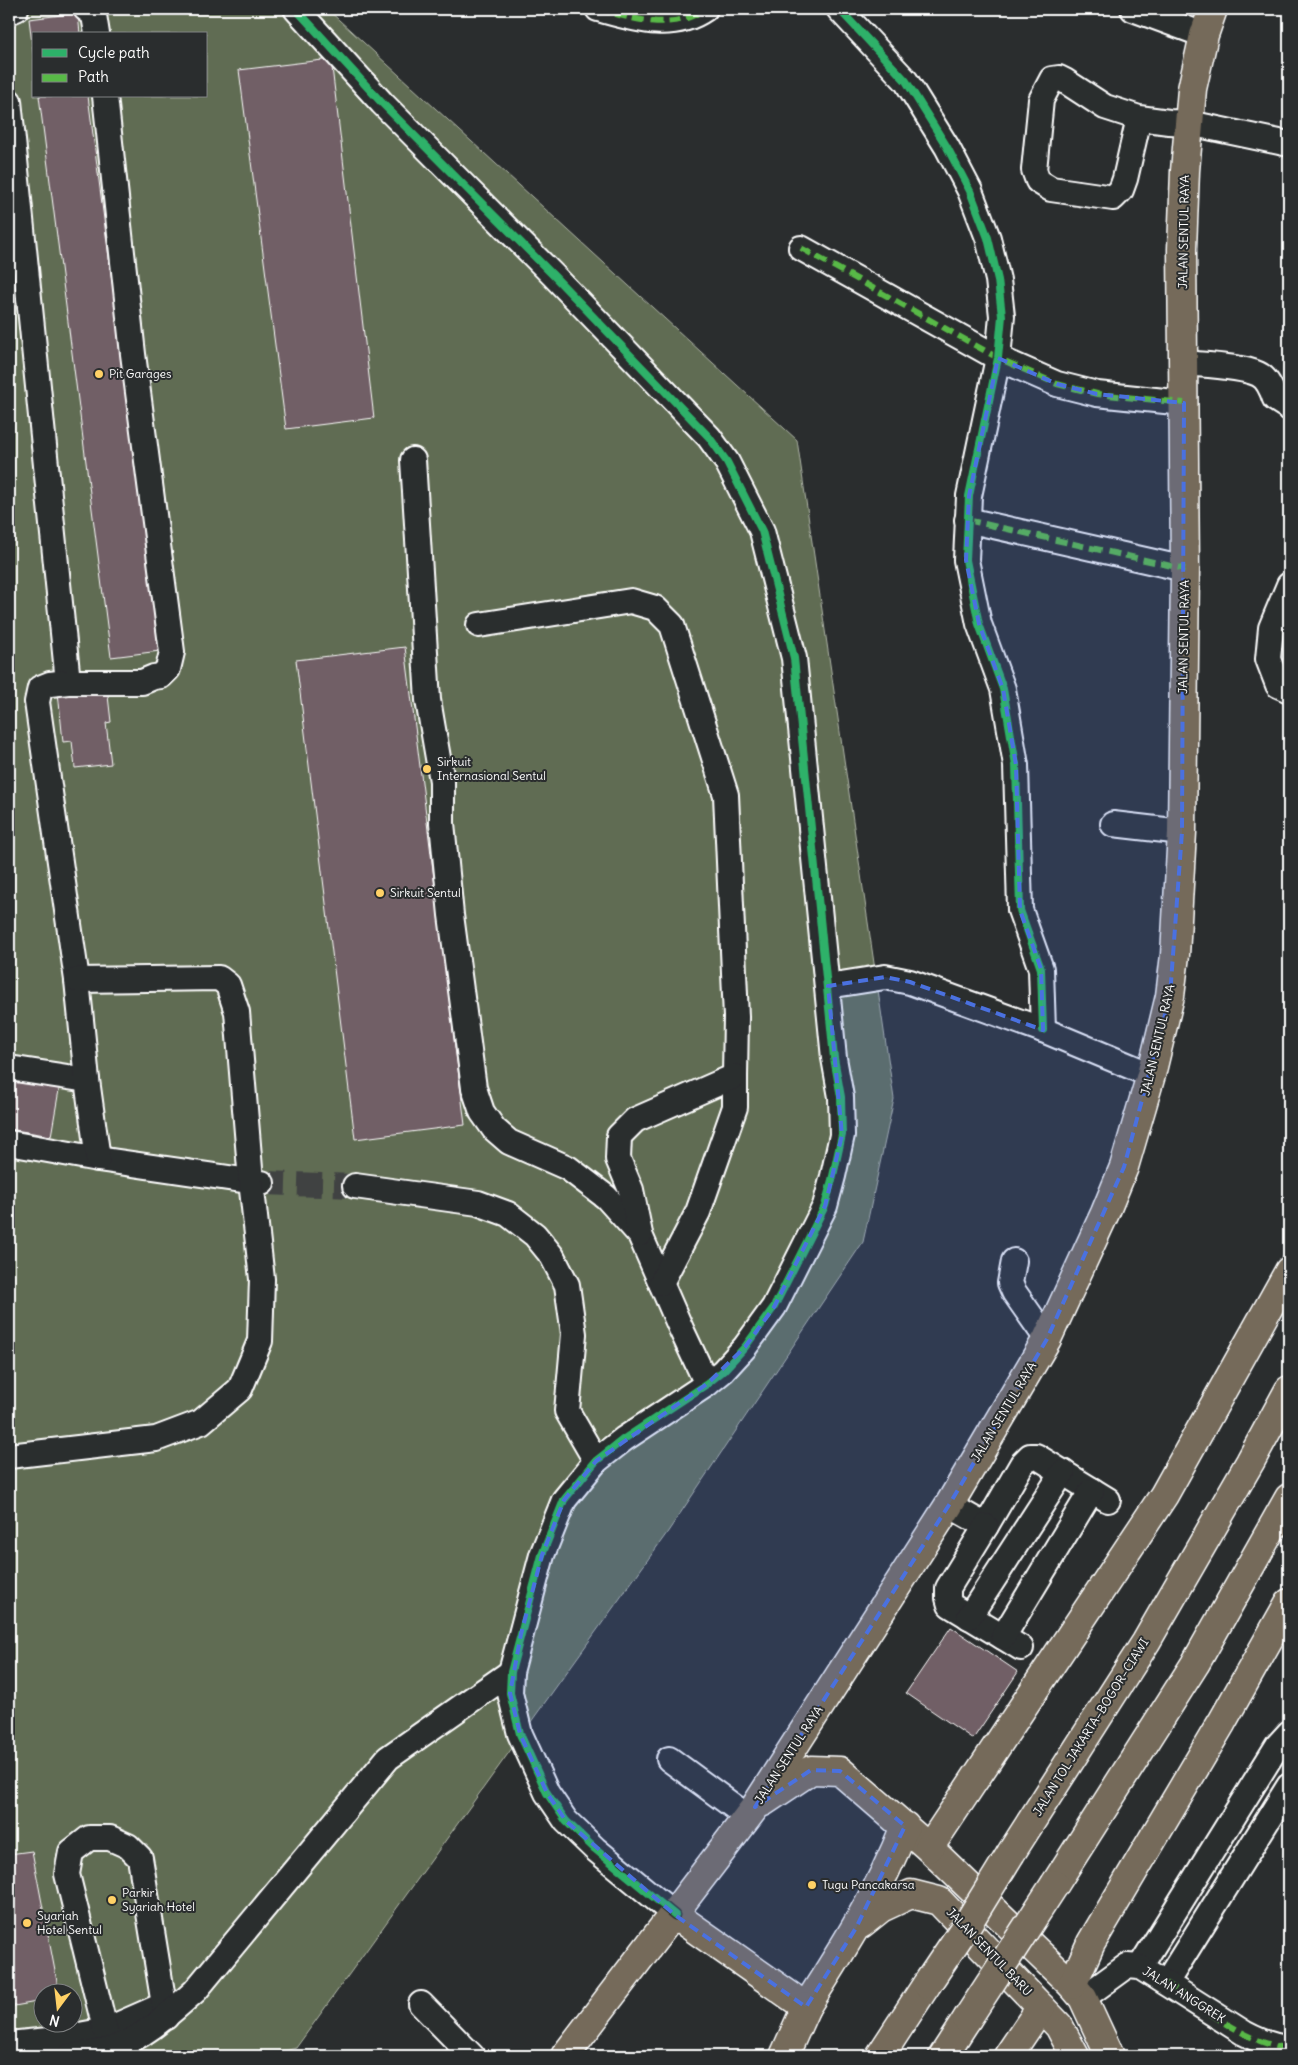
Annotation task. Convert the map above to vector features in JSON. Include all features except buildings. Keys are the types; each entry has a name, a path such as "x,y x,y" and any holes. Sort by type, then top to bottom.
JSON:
{"main road":[{"name":"JALAN SENTUL RAYA","path":"565,2056 675,1915 751,1812 949,1505 1047,1339 1090,1248 1124,1167 1152,1075 1170,996 1182,832 1185,569 1182,249 1192,89 1204,35 1213,9"},
{"path":"929,1848 1164,1495 1289,1271"},
{"name":"JALAN TOL JAKARTA–BOGOR–CIAWI","path":"880,2056 968,1923 1146,1642 1250,1462 1289,1390"},
{"path":"943,2056 1195,1664 1289,1498"},
{"path":"1077,1992 1091,1943 1222,1722 1289,1603"},
{"path":"751,1812 811,1770 840,1771 929,1848 1077,1992 1110,2056"},
{"path":"784,2056 806,2007 856,1928 892,1861 905,1826"},
{"name":"JALAN SENTUL BARU","path":"856,1928 881,1908 911,1894 939,1901 1059,2026 1075,2056"},
{"path":"675,1915 806,2007"},
{"path":"1008,2056 1041,2007"}],"street":[{"path":"9,12 16,9"},
{"path":"86,9 94,15 97,32"},
{"path":"296,9 382,103 553,275 702,430 727,462 762,531 794,658 834,1058 841,1097 842,1135 825,1206 774,1307 745,1348 707,1384 624,1439 596,1461 564,1500 542,1555 511,1672 510,1693 520,1734 547,1793 566,1821 595,1849 675,1915"},
{"path":"598,9 635,20 676,22 695,16 705,9"},
{"path":"839,9 906,81 948,146 970,191 988,238 998,280 1002,316 998,358 971,487 967,520 966,560 979,624 1003,690 1016,765 1020,910 1041,968 1043,1030"},
{"path":"1132,9 1204,35"},
{"path":"1139,118 1126,179 1121,190 1113,198 1051,189 1038,181 1034,170 1041,100 1052,79 1059,78 1065,81 1105,107 1139,118 1189,123 1289,144"},
{"path":"98,1159 87,1080 77,980 37,702 40,688 50,684 68,682 142,682 161,676 168,669 172,652 132,354 105,98"},
{"path":"9,101 68,682"},
{"path":"801,248 998,358 1057,384 1097,394 1184,403"},
{"path":"1183,363 1233,368 1258,374 1272,388 1275,399 1289,408"},
{"path":"413,460 428,700 442,780 442,823 451,915 474,1088 482,1112 494,1129 510,1142 568,1168 606,1198 640,1235"},
{"path":"967,520 1185,569"},
{"path":"1289,585 1271,628 1268,659 1278,685 1289,690"},
{"path":"479,625 631,601 655,608 672,625 726,795 736,1017 735,1107 698,1212 661,1283"},
{"path":"1113,824 1182,832"},
{"path":"828,986 885,977 910,982 1043,1030 1152,1075"},
{"path":"9,1456 156,1440 202,1422 240,1389 260,1341 262,1279 256,1182 237,1012 228,985 219,978 77,980"},
{"path":"9,1068 87,1080"},
{"path":"707,1384 640,1235 630,1190 618,1158 620,1136 635,1120 736,1076"},
{"path":"9,1143 98,1159 256,1182"},
{"path":"355,1186 478,1204 508,1214 535,1235 552,1256 567,1285 574,1334 567,1411 596,1461"},
{"path":"1014,1261 1010,1283 1014,1292 1047,1339"},
{"path":"1030,1456 1036,1456 1063,1472 1100,1495 1012,1643 950,1605 948,1588 1022,1464 1030,1456"},
{"path":"970,1617 1063,1472"},
{"path":"949,1505 986,1526"},
{"path":"69,2056 108,2040 150,2030 164,2011 195,1991 388,1758 511,1672"},
{"path":"1140,1967 1278,1745 1289,1733"},
{"path":"669,1759 751,1812"},
{"path":"1166,1983 1289,1786"},
{"path":"108,2040 68,1874 71,1852 89,1838 110,1838 128,1846 140,1858 164,2011"},
{"name":"JALAN ANGGREK","path":"1077,1992 1127,1966 1140,1967 1244,2033 1261,2042 1280,2048 1289,2048"},
{"path":"422,2004 472,2056"},
{"path":"9,2044 58,2039 108,2040"}],"highlighted area":[{"path":"998,358 1057,384 1097,394 1184,403 1182,832 1175,955 1170,996 1124,1167 1047,1339 949,1505 755,1807 811,1770 840,1771 905,1826 856,1928 806,2007 675,1915 566,1821 547,1793 520,1734 510,1693 521,1634 542,1555 564,1500 596,1461 707,1384 745,1347 774,1307 825,1206 842,1135 828,986 885,977 910,982 1043,1030 1041,969 1020,910 1016,765 1003,689 979,624 966,560 969,496"}],"green space":[{"name":"Sirkuit Internasional Sentul","path":"9,9 327,9 797,440 894,1099 863,1242 667,1533 296,2048 267,2056 9,2056"}],"tunnel":[{"path":"262,1183 355,1186"}],"marked path":[{"path":"598,9 639,19 666,22 692,16 705,9"},
{"path":"801,248 998,358 1057,384 1097,394 1184,403"},
{"path":"967,520 1185,569"},
{"path":"1166,1983 1242,2033 1274,2046 1289,2048"}],"cycle path":[{"path":"296,9 382,103 553,275 709,437 727,462 762,531 794,658 834,1058 841,1097 842,1135 825,1206 774,1307 745,1347 723,1371 707,1384 624,1439 596,1461 564,1500 542,1555 511,1672 510,1693 520,1734 547,1793 566,1821 595,1849 675,1915"},
{"path":"839,9 906,81 947,147 970,191 988,238 998,280 1002,316 998,358 969,496 966,560 979,624 1003,689 1016,765 1020,910 1041,969 1043,1030"}],"place":[{"name":"Pit Garages","path":"99,374"},
{"name":"Sirkuit Internasional Sentul","path":"427,769"},
{"name":"Sirkuit Sentul","path":"380,893"},
{"name":"Tugu Pancakarsa","path":"812,1885"},
{"name":"Parkir Syariah Hotel","path":"112,1900"},
{"name":"Syariah Hotel Sentul","path":"27,1923"}]}
